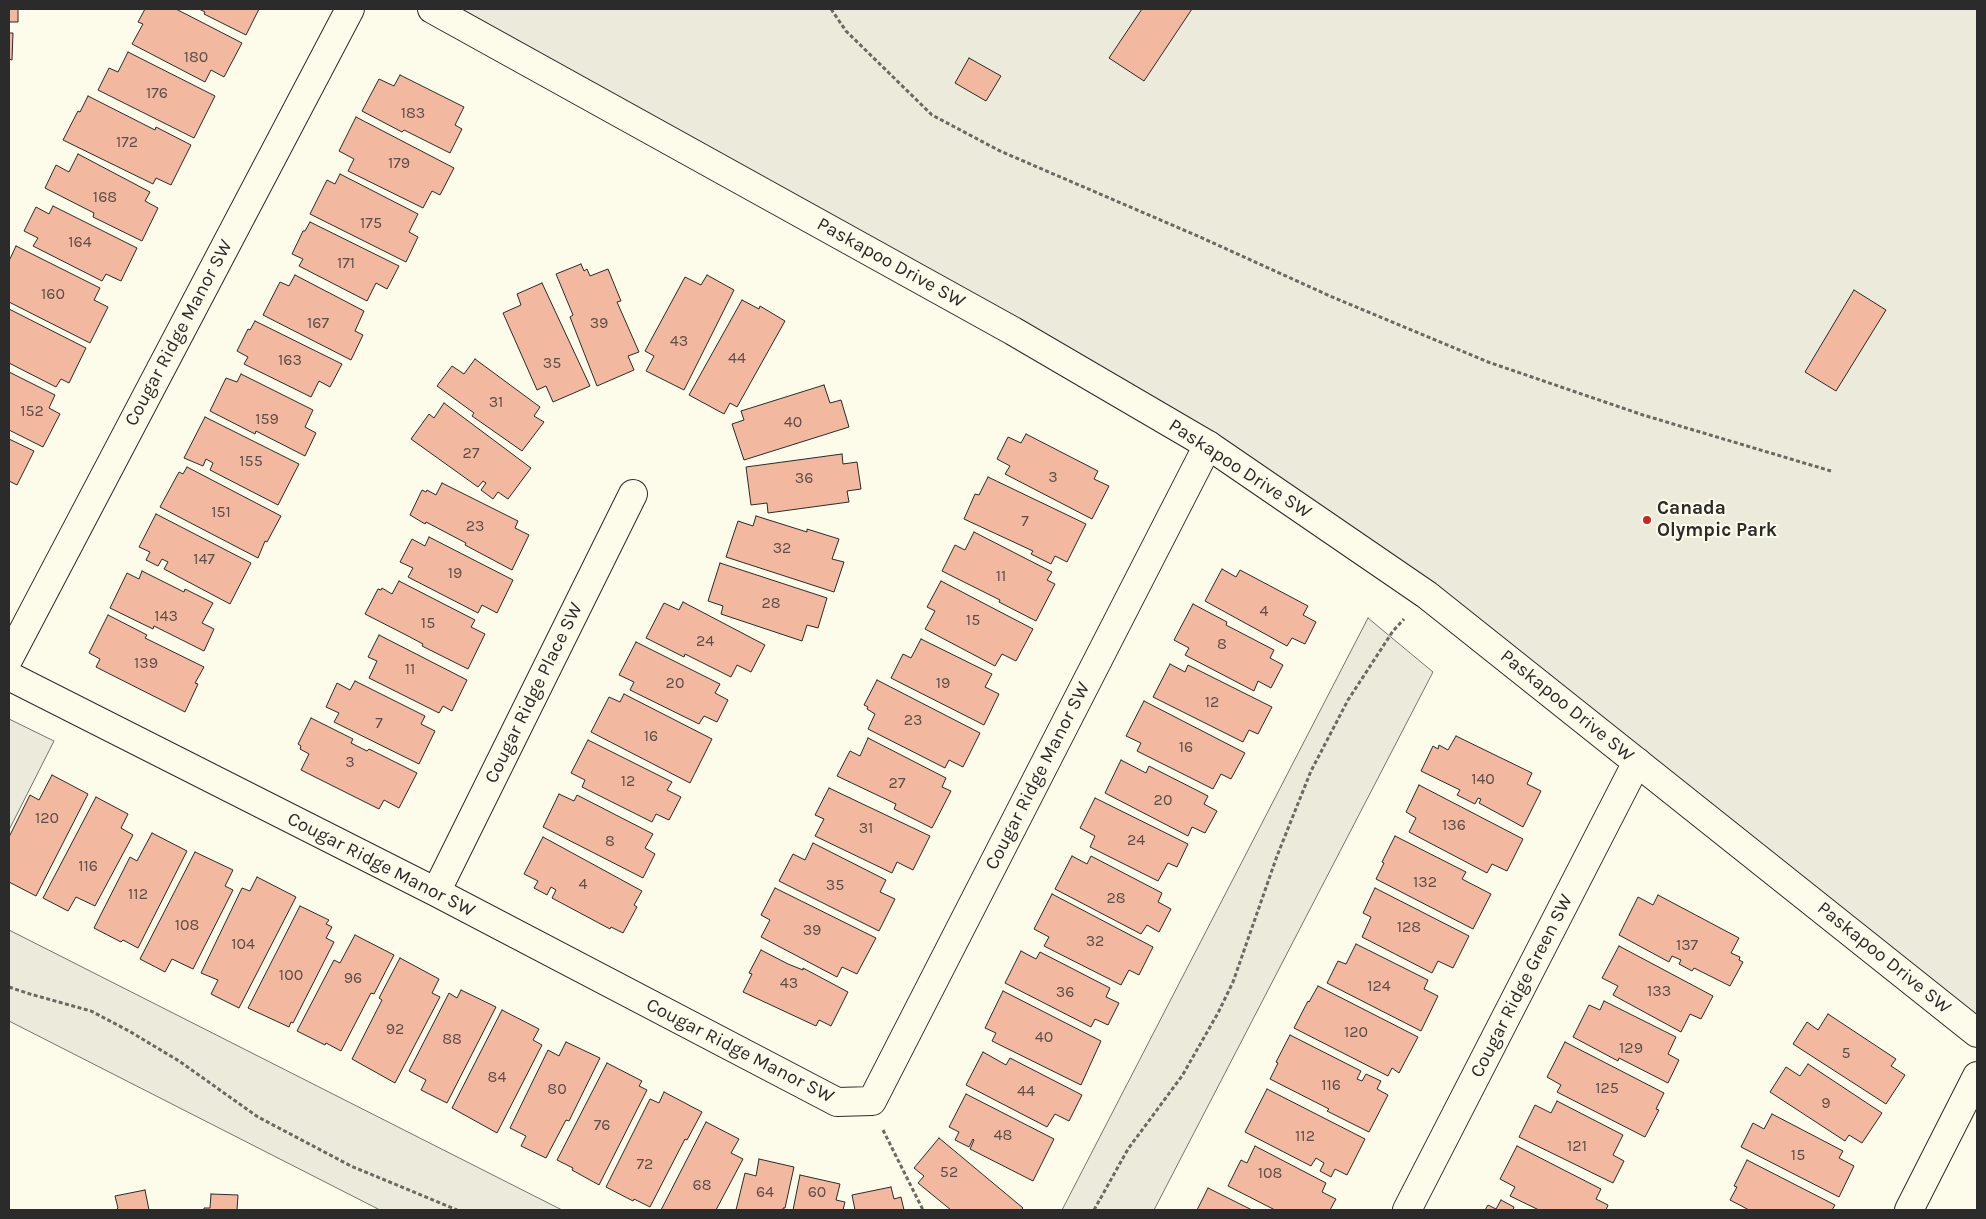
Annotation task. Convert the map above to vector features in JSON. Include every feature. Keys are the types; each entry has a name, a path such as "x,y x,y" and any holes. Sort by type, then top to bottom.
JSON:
{"street":[{"name":"Cougar Ridge Manor SW","path":"9,658 350,9"},
{"name":"Paskapoo Drive SW","path":"432,9 1005,326 1208,445 1427,594 1977,1033"},
{"name":"Cougar Ridge Manor SW","path":"9,676 436,892 837,1102 872,1101 1208,445"},
{"name":"Cougar Ridge Place SW","path":"436,892 633,494"},
{"name":"Cougar Ridge Green SW","path":"1407,1210 1637,762"},
{"path":"1909,1210 1977,1076"}],"path":[{"path":"831,9 846,31 932,115 1000,151 1200,237 1330,296 1488,362 1643,415 1831,471"},
{"path":"1094,1210 1128,1149 1182,1076 1218,1013 1233,982 1277,856 1325,741 1348,700 1393,631 1427,594"},
{"path":"9,987 91,1011 179,1061 258,1117 351,1166 457,1210"},
{"path":"872,1101 886,1137 922,1210"}],"shaded area":[{"name":"Canada Olympic Park","path":"432,9 1977,9 1977,1033 1827,912 1208,445"},
{"path":"1368,618 1433,672 1154,1210 1062,1210"},
{"path":"9,719 54,741 9,830"},
{"path":"9,930 562,1210 380,1210 9,1021"}],"building":[{"path":"9,9 18,9 18,22 9,22"},
{"path":"145,9 176,9 242,43 224,77 211,70 205,82 132,44 143,24 138,22"},
{"path":"199,9 259,9 246,35 204,14 205,12"},
{"path":"1142,9 1192,9 1144,81 1109,58"},
{"path":"9,33 13,33 12,60 9,59"},
{"path":"128,52 215,96 194,138 98,90 109,68 118,72"},
{"path":"969,58 1001,76 986,101 955,83"},
{"path":"400,75 464,107 455,125 462,129 450,153 404,130 402,132 362,111 379,79 394,86"},
{"path":"88,96 155,130 156,127 191,145 171,185 156,178 153,184 63,140"},
{"path":"356,117 454,168 440,195 432,191 423,208 348,171 354,159 339,151"},
{"path":"78,154 150,192 145,201 158,208 142,241 93,217 94,213 45,188 56,165 69,172"},
{"path":"340,174 418,214 409,232 418,237 406,262 310,214 327,180 335,184"},
{"path":"53,206 137,248 121,281 106,274 102,281 33,246 38,238 24,231 36,207 49,214"},
{"path":"310,222 399,266 387,289 376,283 367,301 299,266 303,259 292,254 303,231 305,231"},
{"path":"16,246 100,288 94,300 108,307 90,343 9,302 9,261"},
{"path":"581,264 584,271 587,269 590,276 608,269 621,301 617,302 639,352 628,356 634,370 597,386 570,317 573,315 556,274"},
{"path":"295,275 364,311 355,331 363,335 351,360 263,315 280,282 289,286"},
{"path":"707,275 734,290 684,390 646,371 654,356 645,351 685,277 701,285"},
{"path":"542,283 590,386 553,402 546,386 537,390 503,313 521,305 517,294"},
{"path":"1854,290 1886,310 1836,391 1805,372"},
{"path":"742,300 759,309 760,306 785,321 737,407 730,403 724,414 689,395"},
{"path":"9,309 86,348 69,383 61,379 56,387 9,363"},
{"path":"255,321 342,364 330,387 319,381 311,397 244,364 248,357 237,351 248,329 250,330"},
{"path":"475,359 540,407 534,416 544,422 522,451 472,416 474,413 437,386 452,366 464,374"},
{"path":"9,372 55,395 49,408 60,414 43,447 9,430"},
{"path":"241,374 313,410 305,427 316,433 305,456 256,431 255,434 210,411 226,378 237,382"},
{"path":"824,385 830,403 841,400 849,427 744,460 732,424 744,420 741,411"},
{"path":"444,403 531,468 508,499 498,492 493,499 481,490 486,483 483,481 478,487 411,439 429,414 434,418"},
{"path":"205,417 299,464 278,505 210,470 213,463 206,459 203,466 184,458"},
{"path":"1026,434 1098,471 1094,479 1109,486 1092,519 1005,474 1010,466 997,459 1008,437 1021,443"},
{"path":"9,439 34,451 17,485 9,481"},
{"path":"842,454 843,464 857,462 861,489 847,491 849,502 768,513 767,503 751,505 746,467"},
{"path":"187,467 281,516 267,542 265,541 258,558 160,507 179,472 183,474"},
{"path":"988,477 1086,524 1067,562 1055,556 1051,564 1031,554 1033,551 964,519 975,494 979,495"},
{"path":"442,483 518,521 515,528 529,535 512,570 465,545 466,543 410,515 422,490 426,492 427,490 436,495"},
{"path":"156,514 251,563 230,604 164,569 168,562 162,559 158,566 146,560 150,552 139,547"},
{"path":"756,516 807,532 807,529 839,539 832,559 844,562 834,592 726,557 738,521 753,526"},
{"path":"974,532 1052,572 1047,580 1055,584 1036,621 999,602 1000,600 942,571 955,545 965,550"},
{"path":"429,537 513,580 497,613 482,605 478,613 408,577 413,568 400,562 412,539 425,546"},
{"path":"720,563 827,598 818,628 807,625 802,641 721,614 723,606 708,601"},
{"path":"1222,569 1236,577 1240,570 1308,606 1303,615 1316,622 1305,644 1292,638 1287,646 1205,601"},
{"path":"142,571 184,592 185,589 213,603 202,623 214,629 204,651 154,626 153,629 110,608 127,573 139,579"},
{"path":"399,581 475,620 471,627 485,634 468,669 365,614 378,589 381,590 382,588 392,594"},
{"path":"941,581 1033,629 1016,661 1002,654 995,666 925,629 935,611 927,607"},
{"path":"683,602 765,645 751,672 737,665 731,677 685,654 684,657 646,638 664,603 679,610"},
{"path":"1193,604 1227,622 1226,625 1274,650 1270,658 1283,665 1271,688 1258,681 1254,691 1185,655 1189,648 1174,640"},
{"path":"108,615 147,635 145,638 204,667 195,683 198,684 185,712 96,667 100,659 89,653"},
{"path":"379,635 467,680 452,711 443,706 439,713 369,678 377,661 368,657"},
{"path":"921,639 992,674 985,687 999,694 984,725 891,678 903,654 911,658"},
{"path":"636,642 720,684 715,693 728,700 717,722 704,716 699,724 630,690 634,682 619,675"},
{"path":"1170,664 1185,672 1188,665 1272,707 1258,734 1249,730 1243,742 1153,697"},
{"path":"877,680 980,733 963,767 949,760 945,768 868,729 875,714 864,705"},
{"path":"355,681 425,716 421,724 435,731 419,764 334,722 339,713 326,707 337,683 350,690"},
{"path":"624,694 712,739 690,783 591,732 609,697 620,702"},
{"path":"1144,701 1245,753 1231,779 1221,774 1213,789 1137,751 1141,743 1126,736"},
{"path":"311,718 353,739 351,743 367,751 369,749 417,773 399,808 384,800 379,809 301,770 309,754 300,749 301,746 298,744"},
{"path":"1456,736 1532,773 1527,784 1541,791 1523,827 1479,803 1481,799 1478,798 1475,804 1457,795 1460,790 1421,771 1433,746 1438,749 1439,745 1448,750"},
{"path":"868,738 946,778 942,787 951,791 932,828 894,809 896,804 837,776 850,751 860,756"},
{"path":"588,740 672,782 667,790 681,797 669,820 656,814 652,822 582,787 585,780 571,773"},
{"path":"1121,760 1146,773 1149,766 1208,796 1204,804 1217,811 1205,833 1192,827 1188,836 1105,793"},
{"path":"52,775 88,794 36,896 9,882 9,837 30,795 39,800"},
{"path":"1419,785 1523,839 1507,871 1492,864 1487,873 1409,832 1416,818 1406,812"},
{"path":"829,788 930,836 913,870 897,862 892,873 815,836 824,819 815,815"},
{"path":"559,794 574,801 577,795 653,834 645,848 655,854 643,878 543,827"},
{"path":"96,797 128,814 121,828 133,835 95,906 76,897 68,911 43,898"},
{"path":"1095,798 1188,844 1177,867 1168,863 1158,881 1090,847 1095,836 1080,828"},
{"path":"152,833 187,851 138,948 123,940 121,942 94,928 130,857 137,861"},
{"path":"1395,836 1466,872 1462,879 1491,894 1473,929 1376,879"},
{"path":"543,837 642,891 634,905 637,907 623,933 611,927 610,929 552,898 556,890 551,887 547,895 534,888 538,881 524,874"},
{"path":"813,843 886,880 880,892 895,899 879,931 779,881 793,854 805,860"},
{"path":"195,852 233,870 225,886 233,890 193,969 172,959 165,972 140,959"},
{"path":"1072,856 1087,864 1091,856 1162,893 1158,902 1171,909 1159,932 1147,925 1141,934 1055,889"},
{"path":"257,877 296,897 239,1008 211,994 218,980 201,973 242,888 250,891"},
{"path":"775,888 876,938 857,974 842,967 837,977 761,937 770,920 761,915"},
{"path":"1375,888 1469,936 1453,968 1438,961 1432,973 1362,937 1371,917 1363,913"},
{"path":"1052,894 1153,947 1139,975 1129,970 1121,985 1044,946 1049,937 1034,929"},
{"path":"1658,895 1739,938 1731,953 1740,957 1739,960 1743,962 1730,986 1694,968 1692,971 1679,964 1681,960 1672,956 1669,962 1619,935 1638,897 1653,905"},
{"path":"300,906 329,920 326,924 332,927 326,938 334,942 293,1023 291,1022 289,1027 248,1008"},
{"path":"355,935 394,955 374,994 371,993 341,1051 297,1031 334,960 340,963"},
{"path":"1356,944 1428,980 1424,989 1438,996 1421,1031 1327,983 1338,961 1346,964"},
{"path":"1619,946 1713,996 1701,1019 1690,1014 1681,1032 1613,995 1618,986 1602,978"},
{"path":"761,950 788,964 803,970 803,968 848,992 831,1026 819,1020 816,1026 743,992 752,974 749,973"},
{"path":"1021,951 1036,959 1040,952 1110,988 1106,997 1119,1003 1108,1025 1095,1019 1091,1027 1005,983"},
{"path":"400,958 439,979 432,993 440,997 395,1083 352,1059 382,1000 379,998"},
{"path":"1318,986 1418,1037 1399,1073 1392,1068 1388,1076 1294,1028"},
{"path":"461,990 496,1007 447,1103 421,1090 426,1080 409,1071 449,993 457,998"},
{"path":"1003,991 1101,1041 1081,1085 992,1041 996,1033 985,1028"},
{"path":"1604,1001 1676,1037 1668,1054 1679,1060 1668,1083 1619,1058 1618,1061 1573,1037 1589,1005 1600,1010"},
{"path":"502,1010 539,1029 533,1040 542,1045 497,1133 452,1108"},
{"path":"1828,1014 1896,1059 1891,1066 1905,1075 1886,1104 1793,1044 1807,1022 1818,1030"},
{"path":"1290,1035 1361,1071 1357,1079 1362,1081 1366,1074 1381,1081 1377,1089 1388,1095 1369,1132 1270,1079 1278,1063 1276,1062"},
{"path":"566,1042 600,1058 569,1121 566,1120 546,1158 521,1146 526,1136 510,1128 548,1050 559,1056"},
{"path":"1565,1042 1664,1093 1656,1109 1659,1110 1645,1137 1557,1092 1561,1085 1547,1077"},
{"path":"983,1052 1006,1065 1010,1058 1082,1095 1069,1121 1055,1114 1047,1127 966,1085"},
{"path":"607,1063 642,1081 639,1086 647,1090 599,1185 557,1160"},
{"path":"1808,1064 1882,1113 1862,1143 1849,1135 1845,1141 1770,1092 1786,1067 1800,1076"},
{"path":"1267,1089 1365,1139 1347,1175 1335,1169 1331,1177 1320,1171 1324,1163 1316,1158 1311,1166 1245,1132"},
{"path":"664,1092 702,1112 687,1140 685,1139 650,1207 634,1199 633,1201 606,1187 650,1099 659,1103"},
{"path":"966,1094 1054,1139 1033,1181 970,1149 973,1139 969,1147 955,1140 959,1132 949,1127"},
{"path":"1557,1101 1623,1135 1613,1155 1624,1161 1613,1183 1519,1137 1535,1105 1551,1113"},
{"path":"1772,1114 1843,1151 1839,1158 1854,1166 1839,1197 1741,1147 1753,1123 1764,1129"},
{"path":"706,1122 739,1139 731,1153 743,1159 716,1210 661,1210"},
{"path":"939,1138 1023,1208 1021,1210 951,1210 918,1183 924,1176 914,1168"},
{"path":"1255,1146 1326,1183 1322,1192 1336,1199 1330,1210 1275,1210 1228,1186 1241,1160 1247,1163"},
{"path":"1517,1146 1601,1189 1596,1199 1608,1205 1606,1210 1539,1210 1510,1196 1515,1187 1500,1179"},
{"path":"759,1159 794,1167 783,1210 736,1210 745,1173 756,1176"},
{"path":"1747,1160 1835,1205 1832,1210 1749,1210 1730,1200 1737,1187 1734,1186"},
{"path":"800,1175 840,1184 836,1200 845,1202 843,1210 793,1210"},
{"path":"891,1187 894,1199 901,1197 904,1210 855,1210 852,1195"},
{"path":"1208,1188 1252,1210 1197,1210"},
{"path":"145,1190 149,1210 116,1210 118,1208 115,1196"},
{"path":"211,1194 238,1195 237,1210 204,1210 204,1208 210,1208"},
{"path":"1501,1200 1514,1207 1513,1210 1485,1210 1488,1205 1496,1209"}],"place":[{"name":"Canada Olympic Park","path":"1647,520"}]}
